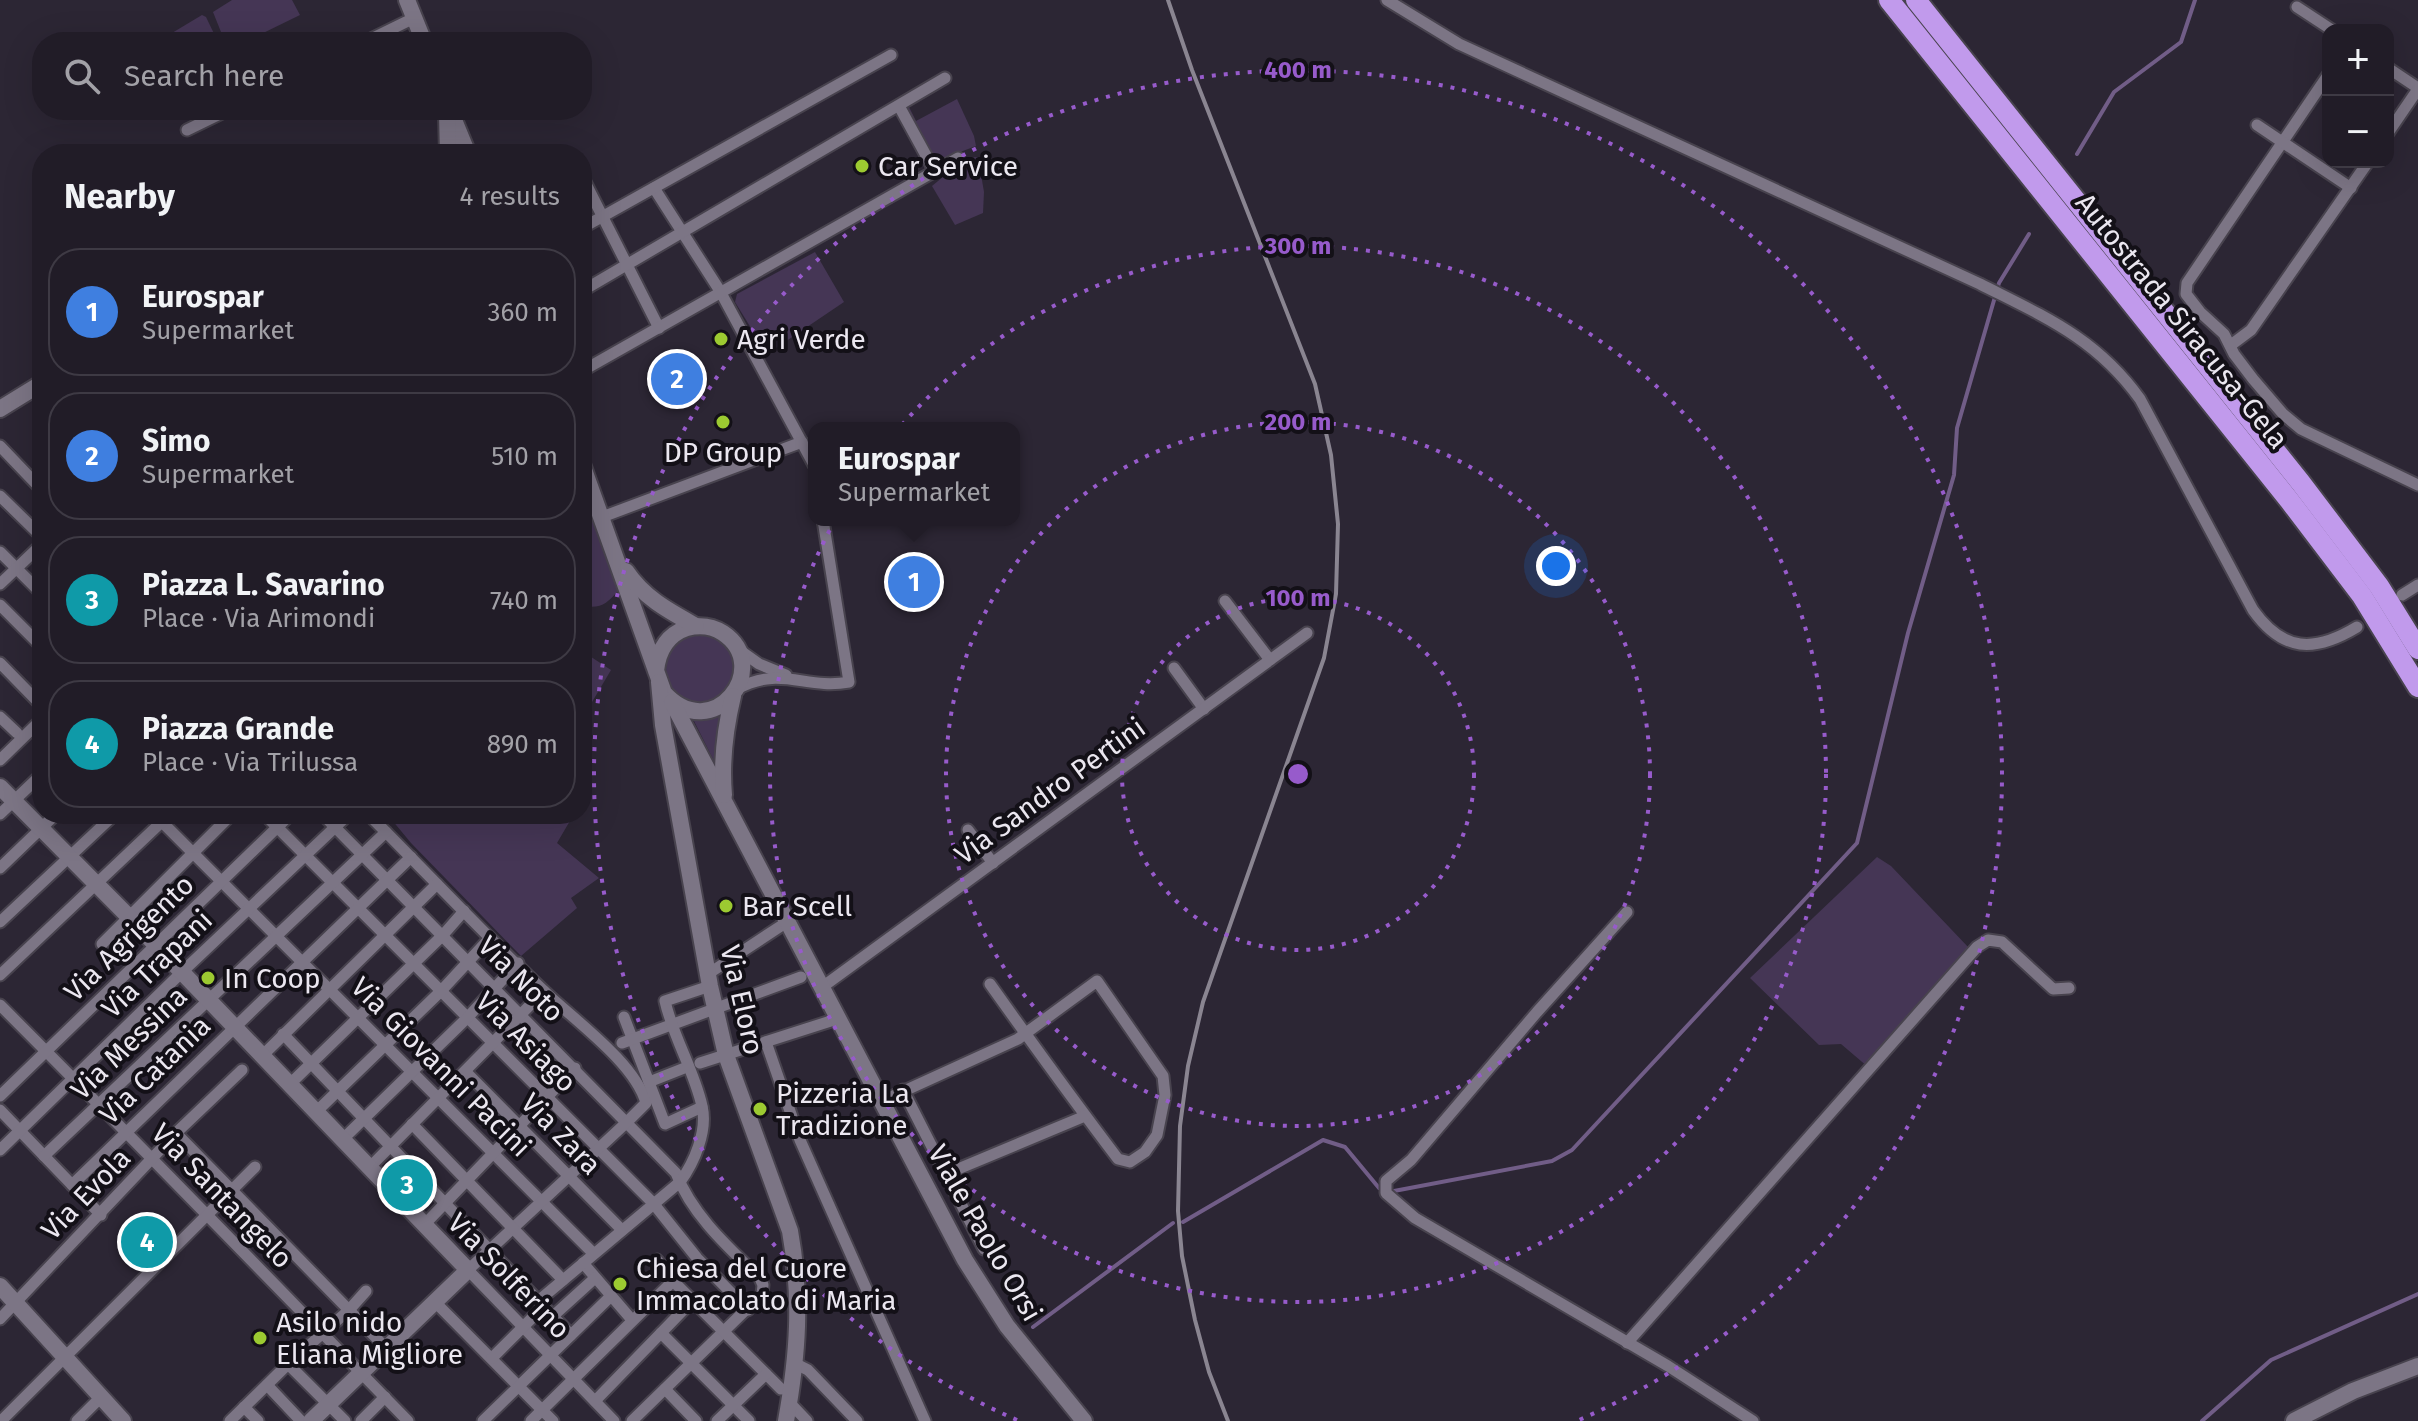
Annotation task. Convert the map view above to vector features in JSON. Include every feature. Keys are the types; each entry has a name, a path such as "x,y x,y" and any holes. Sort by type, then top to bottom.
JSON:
{"highway":[{"name":"Autostrada Siracusa-Gela","path":"1889,0 2289,500 2362,596 2418,687"},
{"name":"Autostrada Siracusa-Gela","path":"1916,0 2301,483 2379,586 2418,649"}],"street":[{"path":"407,0 420,32"},
{"path":"1387,0 1459,44 1995,292 2082,338 2122,374 2140,399 2253,610 2265,626 2287,640 2311,644 2332,641 2357,627"},
{"path":"2297,7 2323,24"},
{"path":"385,32 414,18"},
{"path":"592,222 891,55"},
{"path":"2394,72 2418,89 2394,124"},
{"path":"592,285 945,78"},
{"path":"2322,84 2187,283 2186,294 2224,334 2253,379 2283,414 2301,429 2418,485"},
{"path":"899,106 934,170"},
{"path":"187,130 208,120"},
{"path":"447,144 448,120"},
{"path":"453,120 463,144"},
{"path":"2257,125 2351,188"},
{"path":"592,365 958,158"},
{"path":"2231,345 2251,330 2364,168"},
{"path":"654,188 720,291 808,454"},
{"path":"592,196 659,328"},
{"path":"0,409 32,389"},
{"path":"602,517 802,442"},
{"path":"0,446 32,480"},
{"path":"592,490 658,677 679,709"},
{"path":"0,496 32,527"},
{"path":"663,725 679,709 712,710 723,705 735,692 767,677 828,686 849,682 824,526"},
{"path":"0,552 32,584"},
{"path":"0,584 32,554"},
{"path":"617,558 641,590 660,607 696,626 719,631 759,664 797,680"},
{"path":"2402,595 2418,585"},
{"path":"1225,601 1270,660"},
{"path":"0,605 32,637"},
{"path":"658,677 658,658 672,636 696,626"},
{"name":"Via Sandro Pertini","path":"628,1041 715,1010 811,982 993,863 1307,633"},
{"path":"725,804 722,770 725,728 742,668 736,647"},
{"path":"0,663 32,696"},
{"path":"1174,668 1204,709"},
{"name":"Via Eloro","path":"658,677 663,725 715,1010 726,1055 790,1231 799,1311 796,1364 785,1396 786,1421"},
{"name":"Viale Paolo Orsi","path":"679,709 787,922 811,982 837,1019 965,1260 1007,1326 1084,1421"},
{"path":"0,717 17,733"},
{"path":"0,760 32,729"},
{"path":"0,814 32,784"},
{"name":"Via Solferino","path":"0,787 32,819"},
{"name":"Via Solferino","path":"37,824 614,1421"},
{"path":"0,868 45,824"},
{"path":"0,922 104,824"},
{"path":"0,975 97,884 155,824"},
{"name":"Via Giovanni Pacini","path":"168,824 222,883 593,1253"},
{"path":"102,944 221,824"},
{"name":"Via Asiago","path":"273,824 653,1203 697,1258 748,1310"},
{"name":"Via Agrigento","path":"0,1096 281,824"},
{"name":"Via Noto","path":"333,824 676,1173 692,1203 719,1237 760,1278 762,1294 748,1310"},
{"name":"Via Trapani","path":"0,1150 339,824"},
{"path":"311,1421 646,1103 637,1081 591,1033 544,991 378,824"},
{"path":"968,830 993,863"},
{"name":"Via Messina","path":"44,1156 386,832"},
{"name":"Via Catania","path":"72,1185 411,857"},
{"path":"262,1056 437,884"},
{"path":"289,1085 464,911"},
{"path":"1627,912 1411,1160 1386,1181 1386,1193 1415,1218 1668,1366 1753,1421"},
{"path":"492,1358 563,1280 680,1182 693,1163 702,1107 671,1026 665,1001 709,980 787,922"},
{"path":"316,1112 441,991 490,938"},
{"path":"1627,1343 1977,947 1988,940 2002,942 2053,989 2069,988"},
{"path":"343,1139 468,1017 518,963"},
{"path":"880,1102 1026,1033 1097,981 1163,1076 1165,1095 1157,1135 1145,1152 1130,1162 1118,1159 1085,1116 1026,1033 990,984"},
{"path":"370,1167 544,991"},
{"name":"Via Santangelo","path":"0,1005 127,1131 320,1334 408,1421"},
{"path":"624,1017 628,1041 649,1082 665,1124 702,1107"},
{"path":"700,1063 837,1019"},
{"path":"283,1034 571,1335"},
{"path":"766,1042 804,1150 924,1420"},
{"path":"649,1082 687,1067"},
{"path":"424,1225 575,1068"},
{"name":"Via Evola","path":"0,1319 176,1133 242,1070"},
{"name":"Via Zara","path":"466,1072 622,1230"},
{"path":"903,1090 984,1249"},
{"path":"0,1110 101,1215"},
{"path":"946,1174 1085,1116"},
{"path":"412,1124 563,1280"},
{"path":"176,1133 387,1349"},
{"path":"1,1421 255,1167"},
{"path":"657,1260 673,1281 725,1331 807,1421"},
{"path":"583,1263 632,1320"},
{"path":"552,1317 595,1278"},
{"path":"531,1421 673,1281"},
{"path":"0,1286 123,1421"},
{"path":"230,1421 366,1291"},
{"path":"483,1421 611,1296"},
{"path":"595,1401 693,1300"},
{"path":"435,1302 553,1421"},
{"path":"632,1421 748,1310"},
{"path":"661,1333 749,1421"},
{"path":"288,1364 345,1421"},
{"path":"796,1364 808,1370 857,1421"},
{"path":"2294,1421 2353,1391 2418,1366"},
{"path":"717,1421 766,1374"},
{"path":"267,1385 301,1421"},
{"path":"665,1389 696,1421"},
{"path":"77,1421 101,1397"},
{"path":"361,1421 385,1397"},
{"path":"244,1407 258,1421"}],"shaded area":[{"path":"232,0 292,0 300,15 265,32 221,32 213,12"},
{"path":"202,15 213,32 174,32"},
{"path":"957,99 976,146 934,162 906,107 908,105 916,121"},
{"path":"978,157 984,192 983,213 955,225 932,186 966,158"},
{"path":"815,252 844,302 767,354 735,302 737,294"},
{"path":"592,518 619,590 607,602 594,607"},
{"path":"700,635 724,645 734,669 724,693 700,703 676,693 666,669 676,645"},
{"path":"592,658 611,670 592,702"},
{"path":"721,712 715,763 693,719 716,716"},
{"path":"395,824 568,824 557,843 599,878 571,898 577,908 521,956"},
{"path":"1877,857 1891,866 1969,948 1868,1067 1841,1044 1819,1045 1750,978"}],"waterway":[{"path":"2077,154 2114,92 2181,42 2195,0"},
{"path":"1394,1191 1552,1161 1572,1150 1857,843 1908,633 1954,475 1957,428 1999,283 2029,234"},
{"path":"1183,1222 1323,1140 1345,1147 1379,1188"},
{"path":"1033,1327 1173,1223"},
{"path":"2202,1421 2271,1360 2418,1294"}],"railway":[{"path":"1168,0 1192,70 1315,384 1331,455 1338,524 1336,594 1324,658 1203,1002 1188,1066 1180,1126 1178,1211 1182,1256 1209,1372 1228,1421"}],"place":[{"name":"Car Service","path":"862,166"},
{"name":"Agri Verde","path":"721,339"},
{"name":"Simo","path":"677,379"},
{"name":"DP Group","path":"723,422"},
{"name":"Eurospar","path":"914,582"},
{"name":"Bar Scell","path":"726,906"},
{"name":"In Coop","path":"208,978"},
{"name":"Pizzeria La Tradizione","path":"760,1109"},
{"name":"Piazza L. Savarino","path":"407,1185"},
{"name":"Piazza Grande","path":"147,1242"},
{"name":"Chiesa del Cuore Immacolato di Maria","path":"620,1284"},
{"name":"Asilo nido Eliana Migliore","path":"260,1338"}]}
